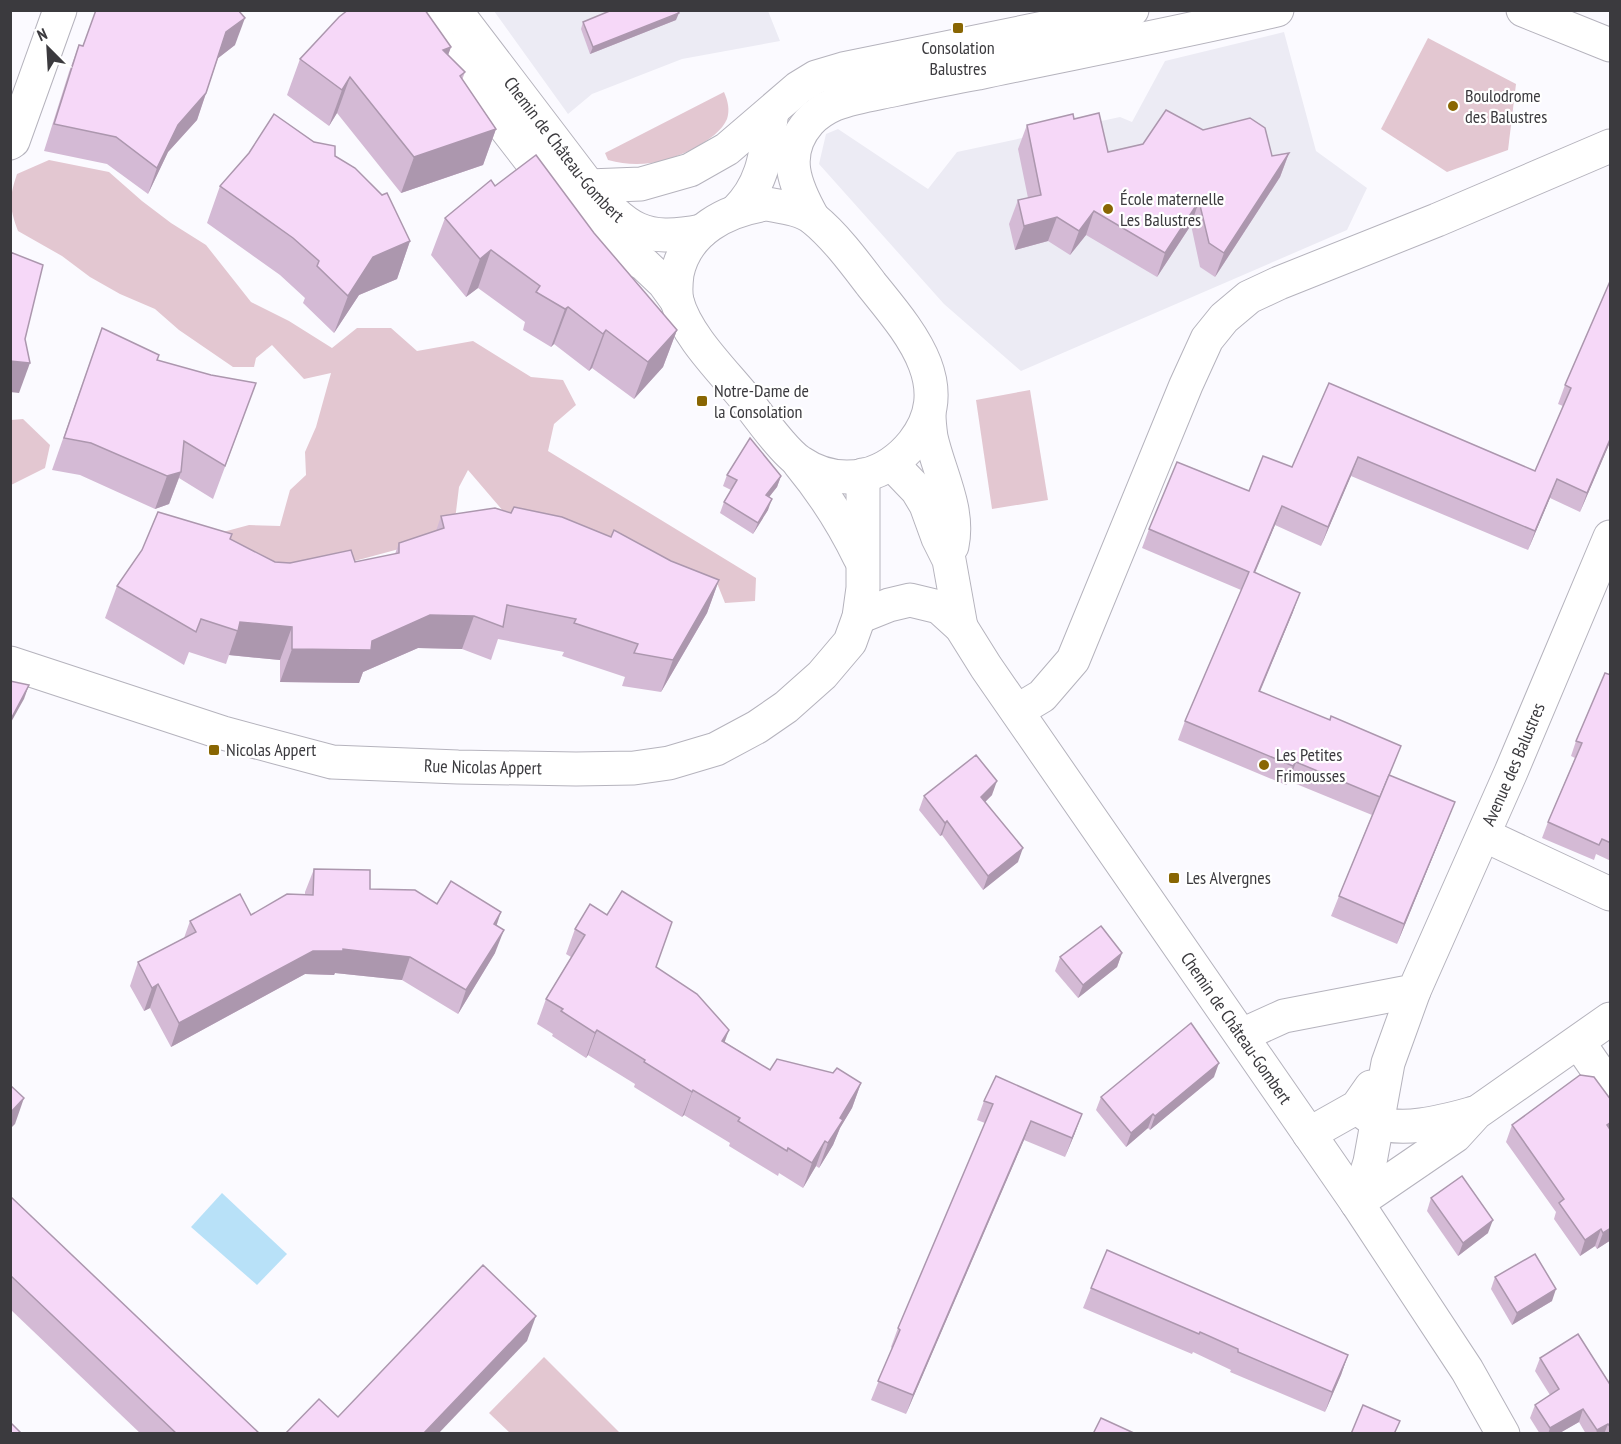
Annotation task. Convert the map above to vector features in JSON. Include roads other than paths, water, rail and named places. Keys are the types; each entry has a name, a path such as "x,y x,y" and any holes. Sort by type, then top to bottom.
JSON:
{"street":[{"path":"10,143 13,141 60,10"},
{"name":"Chemin de Château-Gombert","path":"419,10 438,41 566,206 591,232 644,264 664,283 677,301 697,339 798,461"},
{"name":"Chemin de Château-Gombert","path":"455,10 589,186 626,224 645,234 661,236 702,231"},
{"path":"589,186 641,184 690,170 727,149 798,88 816,78 843,69 1132,10"},
{"path":"798,461 821,474 845,477 877,470 905,453 920,434 928,414 931,393 929,374 922,353 902,321 813,218 800,195 793,167 794,153 801,133 810,121 835,104 885,92 1165,36 1277,10"},
{"path":"1523,10 1611,45"},
{"path":"677,301 676,280 683,253 691,241 702,231 736,211 755,189 764,165 772,112"},
{"path":"1017,711 1042,696 1073,660 1186,385 1207,339 1224,318 1249,297 1269,288 1611,146"},
{"path":"736,211 767,204 786,207 813,218"},
{"name":"Chemin de Château-Gombert","path":"928,414 931,438 948,492 954,535 949,560"},
{"path":"798,461 838,516 864,567"},
{"name":"Chemin de Château-Gombert","path":"877,470 912,484 922,498 949,560 962,627"},
{"name":"Rue Nicolas Appert","path":"10,663 223,733 332,762 458,768 634,768 669,762 716,748 757,727 822,675 850,642 859,617 864,567 862,494 877,470"},
{"name":"Avenue des Balustres","path":"1356,1203 1370,1162 1367,1114 1414,991 1484,835 1611,537"},
{"name":"Chemin de Château-Gombert","path":"859,617 889,605 910,600 939,607 962,627 1017,711 1356,1203 1467,1370 1503,1434"},
{"path":"1484,835 1611,894"},
{"path":"1242,1035 1284,1016 1414,991"},
{"path":"1356,1203 1455,1136 1476,1113 1611,1019"},
{"path":"1579,1043 1611,1088"},
{"path":"1309,1134 1367,1114 1395,1126 1439,1123 1476,1113"}],"water":[{"path":"222,1193 287,1254 257,1285 191,1227"}],"place":[{"name":"Consolation Balustres","path":"958,28"},
{"name":"Boulodrome des Balustres","path":"1453,106"},
{"name":"École maternelle Les Balustres","path":"1108,209"},
{"name":"Notre-Dame de la Consolation","path":"702,401"},
{"name":"Nicolas Appert","path":"214,750"},
{"name":"Les Petites Frimousses","path":"1264,765"},
{"name":"Les Alvergnes","path":"1174,878"}]}
